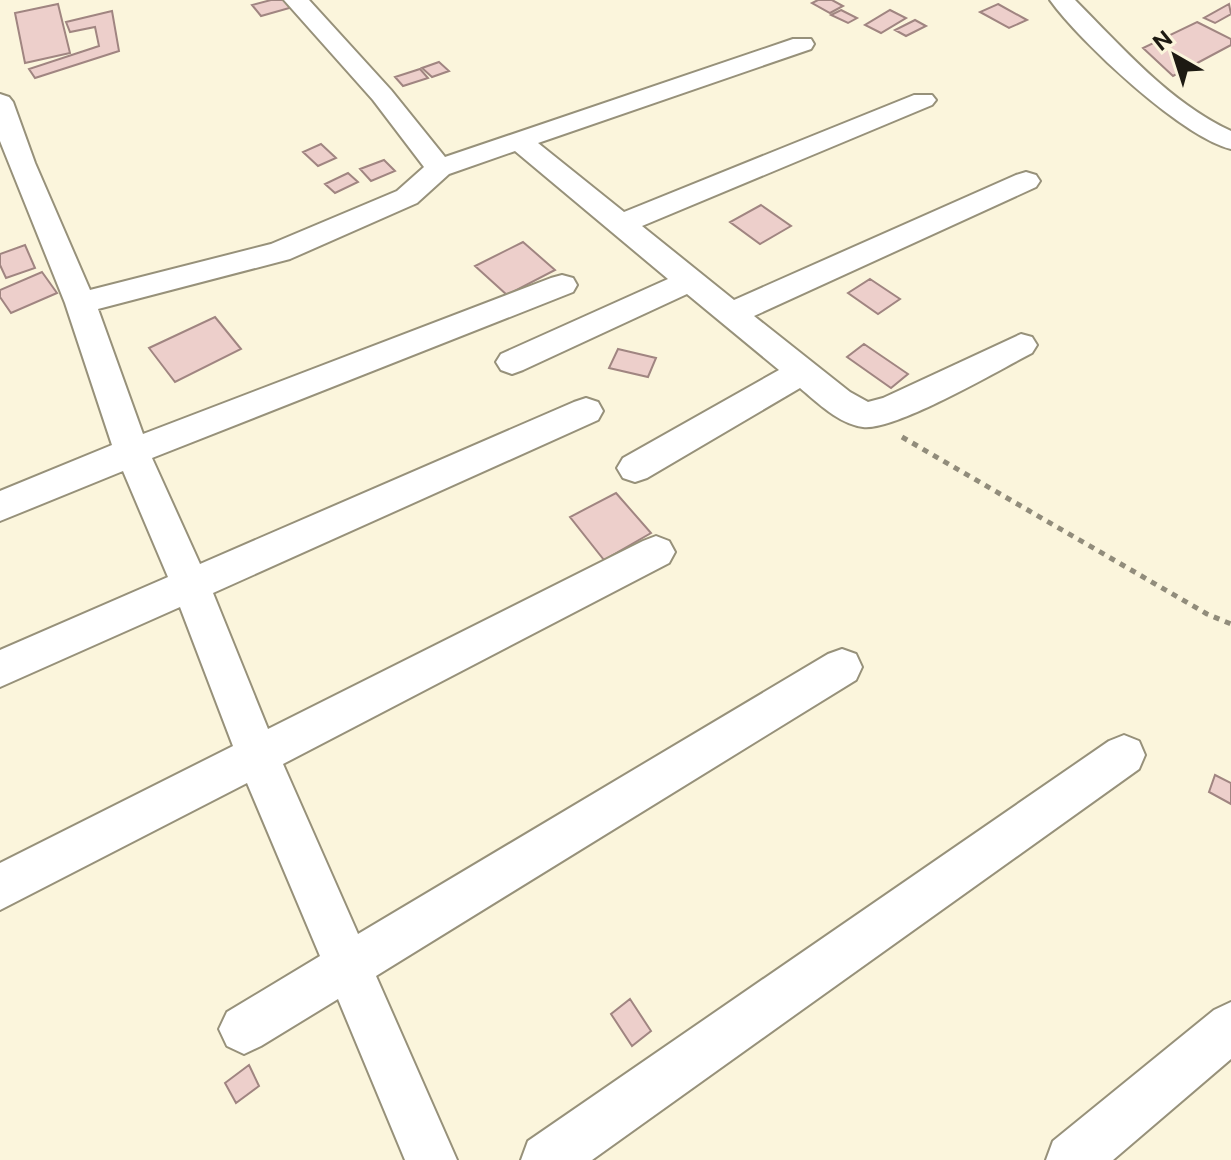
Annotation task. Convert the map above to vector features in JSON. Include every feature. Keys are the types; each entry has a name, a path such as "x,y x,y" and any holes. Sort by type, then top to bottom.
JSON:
{"street":[{"path":"296,0 382,95 439,168"},
{"path":"1060,0 1138,77 1205,129 1231,141"},
{"path":"80,303 280,252 407,197 439,168 802,44"},
{"path":"621,224 923,100"},
{"path":"0,102 21,163 80,303 132,452 190,583 258,757 431,1160"},
{"path":"519,141 838,401 865,415 891,409 1021,345"},
{"path":"731,314 1026,181"},
{"path":"512,362 690,281"},
{"path":"0,506 562,285"},
{"path":"635,468 802,372"},
{"path":"0,669 586,411"},
{"path":"0,887 656,552"},
{"path":"244,1029 842,667"},
{"path":"547,1160 1124,755"},
{"path":"1072,1160 1231,1027"}],"path":[{"path":"865,415 1207,614 1231,624"}],"building":[{"path":"271,0 296,0 300,5 261,16 252,5"},
{"path":"832,0 843,6 830,13 812,3"},
{"path":"58,4 70,53 25,63 15,13"},
{"path":"998,4 1027,20 1009,28 980,12"},
{"path":"1229,4 1231,14 1215,23 1204,18"},
{"path":"841,10 857,18 848,23 831,15"},
{"path":"890,10 906,18 881,33 865,25"},
{"path":"112,11 119,51 35,78 29,69 99,46 95,27 70,32 66,22"},
{"path":"915,20 926,26 906,36 895,30"},
{"path":"1197,22 1231,39 1231,45 1173,76 1143,48"},
{"path":"439,62 449,71 432,77 422,68"},
{"path":"420,69 428,78 403,86 395,77"},
{"path":"321,144 336,158 318,166 303,152"},
{"path":"384,160 395,171 371,181 360,169"},
{"path":"348,173 358,182 335,193 325,184"},
{"path":"761,205 791,226 760,244 730,222"},
{"path":"523,242 555,270 507,295 475,266"},
{"path":"25,245 35,268 6,278 0,265 0,254"},
{"path":"42,272 57,293 11,313 0,297 0,290"},
{"path":"870,279 900,299 878,314 848,293"},
{"path":"215,317 241,349 175,382 149,348"},
{"path":"864,344 908,374 891,388 847,357"},
{"path":"618,349 656,358 648,377 609,368"},
{"path":"616,493 651,533 604,560 570,517"},
{"path":"1215,775 1231,783 1231,804 1209,792"},
{"path":"630,999 651,1031 632,1046 611,1014"},
{"path":"249,1065 259,1086 236,1103 225,1083"}]}
